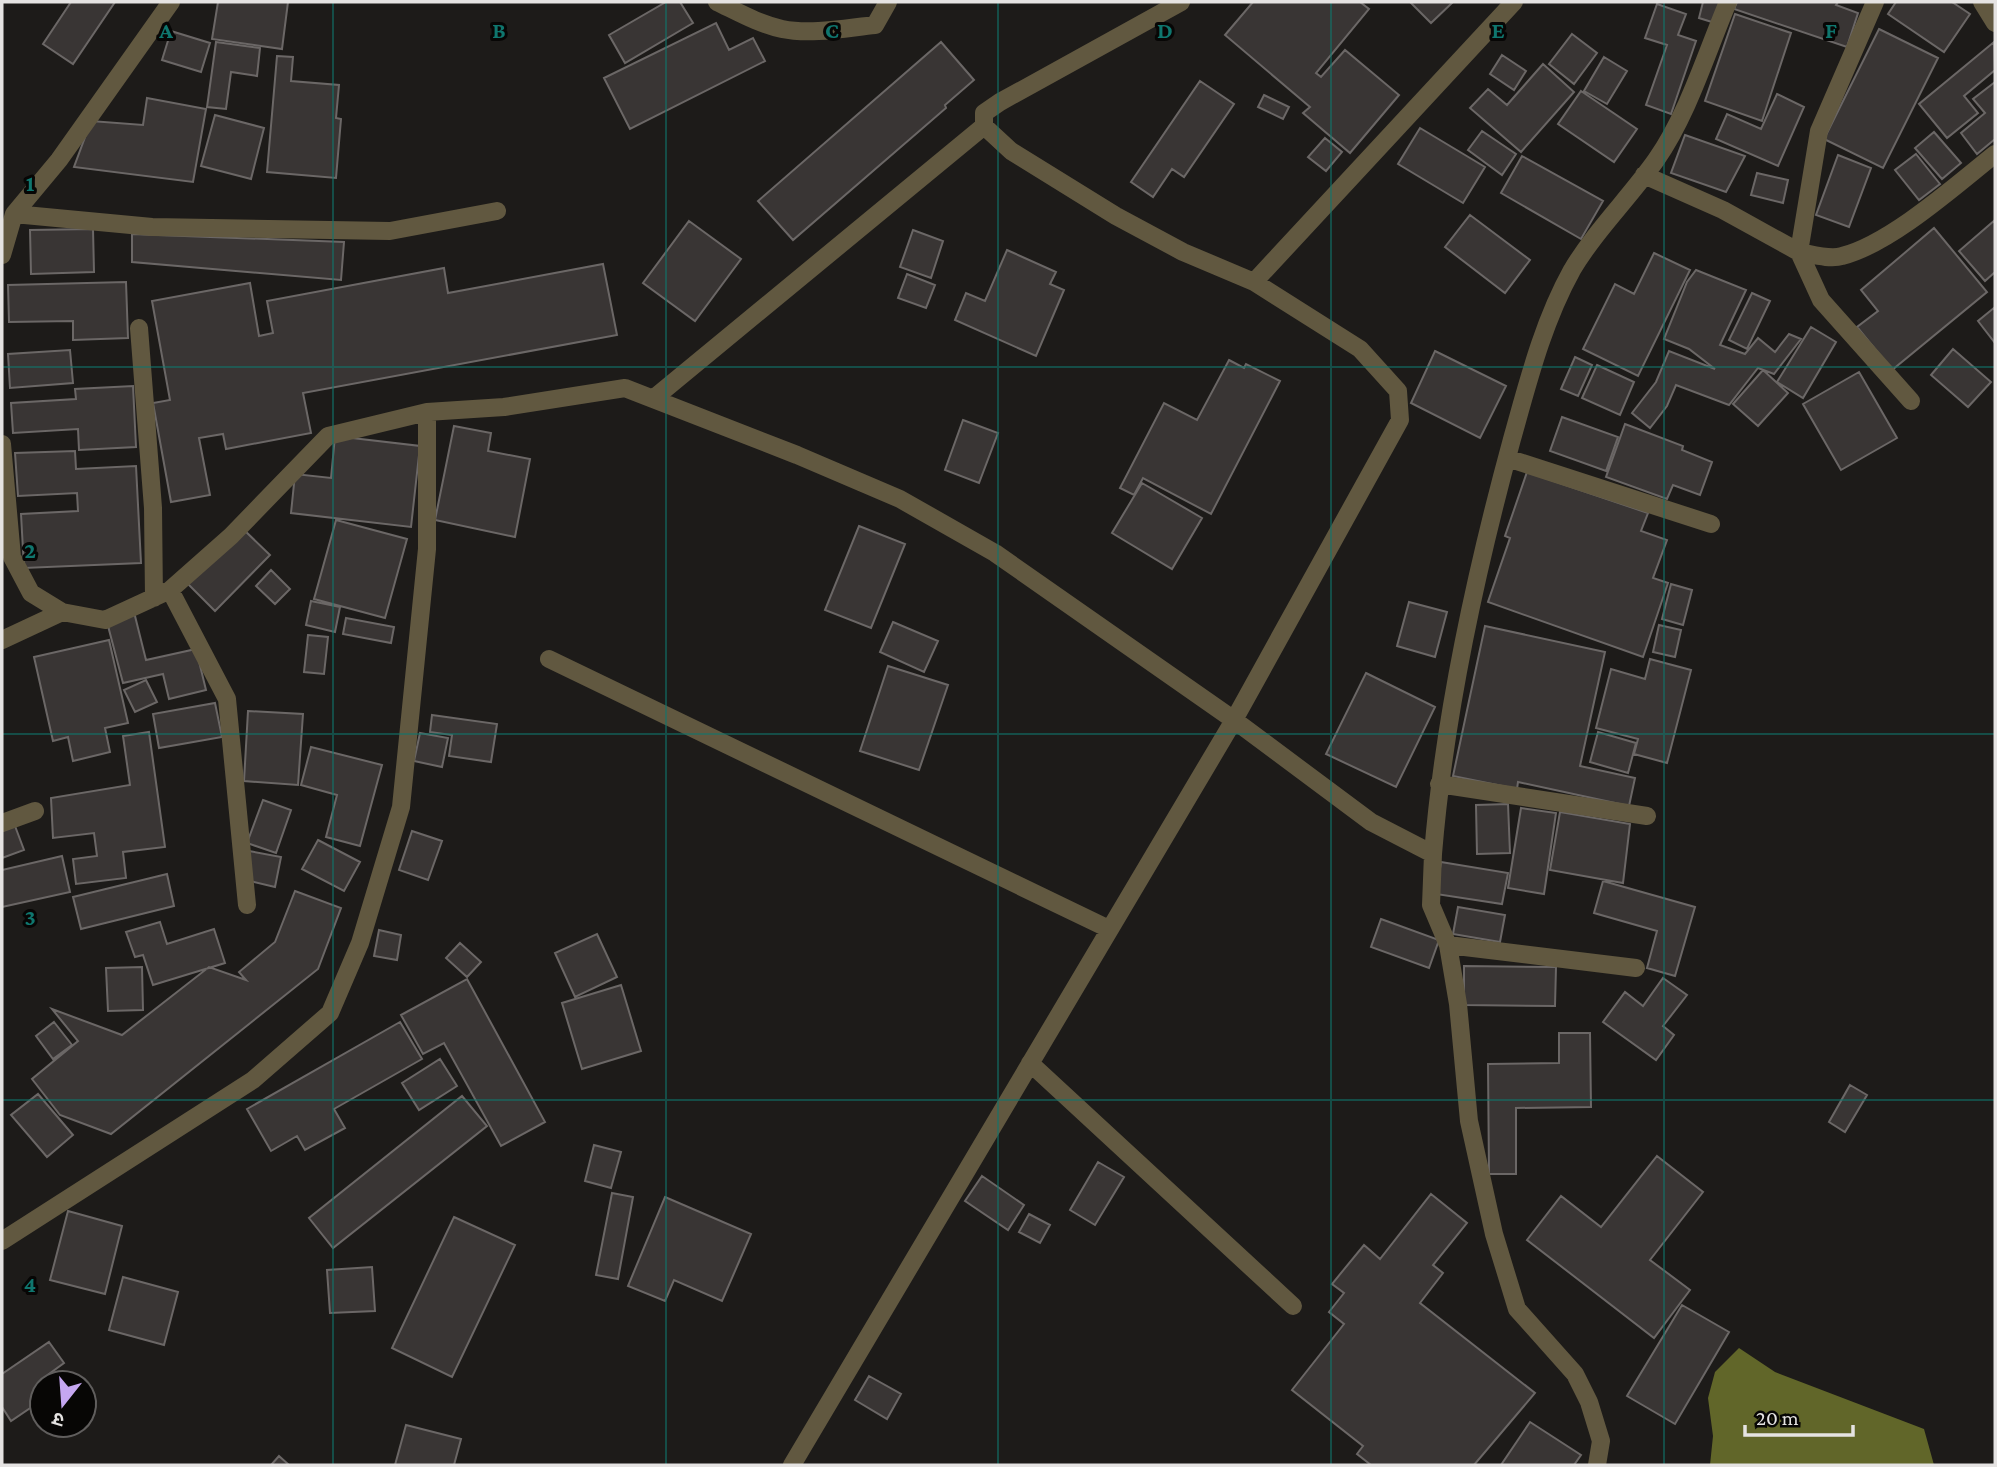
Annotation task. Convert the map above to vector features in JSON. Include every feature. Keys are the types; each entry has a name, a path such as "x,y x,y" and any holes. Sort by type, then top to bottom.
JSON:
{"street":[{"path":"2,254 14,214 59,160 171,2"},
{"path":"717,2 754,20 784,30 816,31 875,25 888,2"},
{"path":"792,1465 1234,720 1401,420 1398,391 1360,349 1254,282 1183,252 1116,216 1011,151 984,126 984,113 1000,102 1181,2"},
{"path":"1254,282 1514,2"},
{"path":"1597,1465 1601,1441 1589,1402 1575,1374 1517,1309 1494,1234 1469,1121 1458,1004 1447,944 1431,905 1438,784 1488,536 1536,355 1573,270 1656,160 1689,97 1728,2"},
{"path":"1875,2 1819,131 1799,252 1821,300 1911,401"},
{"path":"1982,2 1995,23"},
{"path":"653,399 984,126"},
{"path":"1644,175 1734,216 1799,252 1840,257 1872,243 1933,203 1995,155"},
{"path":"14,214 152,227 390,231 497,211"},
{"path":"139,328 162,594 227,699 247,905"},
{"path":"2,444 12,556 31,593 62,612 105,620 162,594 231,536 328,436 427,412 504,407 625,388 797,454 900,499 995,553 1234,720 1371,822 1433,854"},
{"path":"2,1241 253,1080 330,1013 360,943 401,807 427,549 427,412"},
{"path":"1507,458 1711,524"},
{"path":"2,640 62,612"},
{"path":"549,659 1109,929"},
{"path":"1438,784 1647,816"},
{"path":"2,823 35,811"},
{"path":"1447,944 1636,968"},
{"path":"1030,1063 1293,1306"}],"shaded area":[{"path":"1739,1348 1775,1372 1924,1429 1934,1465 1710,1465 1713,1436 1708,1398 1715,1372"}],"building":[{"path":"71,2 115,2 73,64 43,44"},
{"path":"218,2 288,2 282,49 212,39"},
{"path":"666,2 680,2 693,23 625,63 609,35"},
{"path":"1253,2 1360,2 1369,9 1316,73 1321,77 1345,50 1399,95 1350,153 1303,113 1310,107 1225,35"},
{"path":"1410,2 1453,2 1431,23"},
{"path":"1703,2 1722,2 1715,23 1699,18"},
{"path":"1737,2 1838,2 1836,5 1858,13 1847,47 1734,9"},
{"path":"1896,2 1952,2 1970,14 1944,52 1888,14"},
{"path":"1657,4 1686,14 1678,35 1696,41 1671,114 1646,105 1667,45 1645,38"},
{"path":"1735,14 1791,33 1762,121 1705,101"},
{"path":"716,23 729,50 753,38 765,61 630,129 604,78"},
{"path":"1879,29 1938,58 1883,168 1824,139"},
{"path":"171,31 210,43 201,72 162,60"},
{"path":"1572,34 1597,53 1574,84 1549,64"},
{"path":"216,42 260,48 257,76 231,72 226,109 207,107"},
{"path":"941,42 974,80 945,105 946,108 793,240 758,201"},
{"path":"1994,42 1995,70 1964,96 1978,113 1947,138 1919,104"},
{"path":"1502,55 1526,71 1514,90 1490,74"},
{"path":"277,56 293,57 291,81 339,85 336,118 341,119 336,178 267,172"},
{"path":"1604,57 1627,71 1607,104 1584,91"},
{"path":"1543,64 1574,92 1521,152 1470,108 1488,89 1507,105"},
{"path":"1200,81 1234,104 1184,177 1172,169 1153,197 1131,182"},
{"path":"1995,82 1995,139 1977,154 1961,133 1985,113 1973,99"},
{"path":"1581,91 1637,129 1614,162 1558,124"},
{"path":"1777,94 1804,107 1778,166 1716,139 1727,114 1761,129"},
{"path":"1264,95 1289,107 1283,119 1258,107"},
{"path":"147,98 206,109 193,182 74,167 91,121 143,125"},
{"path":"215,115 264,128 251,179 201,166"},
{"path":"1420,128 1485,167 1463,203 1398,164"},
{"path":"1482,131 1516,154 1502,175 1468,150"},
{"path":"1934,132 1961,163 1942,179 1915,148"},
{"path":"1685,135 1745,156 1726,192 1671,173"},
{"path":"1325,138 1342,152 1326,171 1308,157"},
{"path":"1916,154 1940,184 1919,200 1895,170"},
{"path":"1838,155 1871,168 1849,227 1816,215"},
{"path":"1522,156 1603,201 1581,239 1501,193"},
{"path":"1757,173 1788,180 1783,203 1751,195"},
{"path":"1470,215 1530,260 1505,293 1445,247"},
{"path":"1995,220 1995,272 1985,281 1959,251"},
{"path":"689,221 741,259 695,321 643,283"},
{"path":"1934,228 1987,292 1892,370 1857,327 1878,311 1861,290"},
{"path":"93,229 94,272 31,274 30,230"},
{"path":"913,230 943,241 931,278 900,267"},
{"path":"132,234 344,242 341,280 132,262"},
{"path":"1007,250 1056,272 1050,284 1064,290 1036,356 955,320 966,293 985,301"},
{"path":"1654,253 1690,270 1638,376 1583,349 1615,284 1634,294"},
{"path":"603,264 617,335 303,393 311,433 226,449 223,434 199,438 210,495 171,502 153,403 170,400 152,301 250,283 259,336 273,333 267,301 444,268 448,293"},
{"path":"1696,270 1746,290 1720,345 1745,354 1758,338 1775,352 1789,334 1801,339 1774,374 1758,368 1729,405 1676,385 1667,406 1650,428 1632,413 1656,382 1669,351 1715,369 1689,349 1664,339 1687,282"},
{"path":"907,274 935,285 926,308 898,298"},
{"path":"126,282 128,338 73,340 73,321 9,322 8,285"},
{"path":"1752,293 1770,301 1747,349 1729,340"},
{"path":"1995,307 1995,343 1978,321"},
{"path":"1811,327 1836,342 1803,398 1777,382"},
{"path":"1953,349 1991,382 1968,407 1931,375"},
{"path":"70,350 73,383 10,388 8,354"},
{"path":"1435,351 1506,386 1480,438 1411,403"},
{"path":"1575,357 1592,365 1578,396 1561,389"},
{"path":"1229,360 1244,368 1246,364 1280,381 1211,514 1143,478 1134,495 1120,488 1164,403 1197,420"},
{"path":"1597,365 1634,382 1620,415 1582,398"},
{"path":"1763,370 1788,393 1758,426 1733,404"},
{"path":"1859,372 1897,438 1841,470 1803,404"},
{"path":"133,386 136,447 79,450 78,429 13,433 11,403 76,399 75,389"},
{"path":"1562,417 1618,437 1606,471 1550,451"},
{"path":"963,420 998,433 979,483 945,470"},
{"path":"1625,424 1683,446 1682,450 1712,462 1700,495 1673,485 1667,499 1606,477"},
{"path":"454,426 491,433 488,451 530,459 515,537 435,520"},
{"path":"335,436 420,446 411,527 291,513 295,474 331,478"},
{"path":"75,451 76,469 136,466 141,563 24,568 21,514 78,511 77,493 18,496 15,453"},
{"path":"1527,472 1648,513 1641,531 1667,540 1653,578 1668,583 1643,657 1488,602 1510,538 1505,536"},
{"path":"1142,483 1202,518 1172,569 1112,533"},
{"path":"336,520 407,539 385,618 314,599"},
{"path":"859,526 905,544 871,628 825,610"},
{"path":"242,528 270,555 215,611 187,583"},
{"path":"271,570 290,589 275,604 256,586"},
{"path":"1671,584 1692,590 1683,625 1662,619"},
{"path":"311,601 340,607 335,632 306,625"},
{"path":"1409,602 1447,612 1435,657 1397,646"},
{"path":"134,612 146,660 196,649 206,690 169,699 163,674 123,683 107,622"},
{"path":"346,618 394,627 391,643 343,634"},
{"path":"893,622 938,641 924,672 880,652"},
{"path":"1659,625 1681,630 1675,657 1653,652"},
{"path":"1485,626 1605,652 1580,766 1635,778 1629,806 1518,782 1517,789 1453,776"},
{"path":"308,635 328,637 324,674 304,672"},
{"path":"109,640 128,723 105,728 110,752 73,761 68,737 53,741 34,657"},
{"path":"1650,659 1691,670 1667,763 1634,754 1638,739 1596,728 1611,669 1645,679"},
{"path":"888,666 948,685 919,770 860,751"},
{"path":"1366,673 1435,707 1396,787 1326,754"},
{"path":"146,680 157,702 135,712 124,690"},
{"path":"215,703 222,737 159,748 153,714"},
{"path":"248,711 303,714 298,785 244,781"},
{"path":"432,715 497,724 491,762 449,756 452,735 430,732"},
{"path":"149,732 165,847 123,852 126,878 76,884 73,859 97,856 94,833 53,838 51,798 130,785 123,736"},
{"path":"1598,732 1636,743 1628,773 1590,762"},
{"path":"420,733 448,738 442,767 414,761"},
{"path":"311,747 382,765 360,846 326,837 337,795 301,785"},
{"path":"263,800 291,810 276,853 247,843"},
{"path":"1508,804 1510,853 1477,854 1476,805"},
{"path":"1521,808 1556,813 1544,894 1508,888"},
{"path":"1560,812 1630,824 1623,883 1550,870"},
{"path":"15,826 24,850 2,858 2,831"},
{"path":"412,831 442,841 428,880 399,870"},
{"path":"318,840 360,862 344,891 302,869"},
{"path":"249,851 281,857 275,887 250,881"},
{"path":"62,856 70,892 2,907 2,870"},
{"path":"1441,862 1508,873 1502,904 1436,894"},
{"path":"167,874 174,906 81,929 73,897"},
{"path":"1603,881 1695,907 1675,976 1647,968 1657,931 1594,913"},
{"path":"295,891 341,908 318,969 111,1134 60,1115 32,1079 78,1041 52,1009 122,1035 209,967 246,980 239,972 275,942"},
{"path":"1458,907 1505,915 1500,942 1453,934"},
{"path":"1381,919 1439,940 1429,968 1371,947"},
{"path":"160,922 167,944 214,929 225,963 153,985 143,955 135,957 126,932"},
{"path":"379,930 401,935 397,960 374,956"},
{"path":"597,934 617,977 575,997 555,953"},
{"path":"460,943 481,962 467,977 446,958"},
{"path":"1464,966 1556,967 1555,1006 1464,1005"},
{"path":"142,967 143,1010 108,1011 106,968"},
{"path":"1663,978 1687,995 1663,1026 1674,1035 1656,1060 1603,1022 1625,992 1643,1006"},
{"path":"467,979 545,1122 501,1146 444,1043 423,1054 401,1015"},
{"path":"621,985 641,1051 582,1069 562,1003"},
{"path":"54,1022 72,1045 53,1059 36,1036"},
{"path":"400,1022 422,1059 334,1109 345,1128 305,1150 297,1136 271,1151 247,1109"},
{"path":"1559,1033 1590,1033 1591,1107 1516,1108 1516,1174 1489,1174 1488,1064 1559,1063"},
{"path":"440,1059 457,1086 419,1110 402,1083"},
{"path":"1850,1085 1867,1095 1845,1132 1829,1122"},
{"path":"38,1094 73,1135 47,1157 11,1115"},
{"path":"462,1096 487,1126 333,1248 309,1218"},
{"path":"594,1145 621,1152 611,1188 585,1181"},
{"path":"1657,1156 1703,1192 1650,1260 1690,1290 1654,1338 1527,1240 1561,1196 1601,1227"},
{"path":"1098,1162 1124,1177 1095,1225 1070,1210"},
{"path":"982,1176 1024,1205 1008,1230 965,1201"},
{"path":"612,1193 633,1197 618,1279 596,1275"},
{"path":"1431,1194 1467,1223 1433,1265 1443,1273 1420,1303 1535,1393 1474,1465 1371,1465 1357,1454 1363,1446 1292,1390 1344,1324 1329,1312 1344,1293 1332,1284 1364,1245 1380,1259"},
{"path":"665,1197 751,1234 722,1301 674,1280 665,1301 628,1286"},
{"path":"68,1211 122,1226 105,1294 50,1280"},
{"path":"1029,1214 1050,1225 1040,1243 1019,1232"},
{"path":"454,1217 515,1245 452,1377 392,1348"},
{"path":"372,1267 375,1311 330,1313 327,1270"},
{"path":"123,1277 178,1292 164,1345 109,1330"},
{"path":"1682,1305 1729,1332 1675,1424 1627,1396"},
{"path":"49,1342 64,1363 56,1369 28,1369 28,1409 11,1421 2,1407 2,1374"},
{"path":"869,1376 901,1394 887,1419 855,1400"},
{"path":"1530,1422 1581,1455 1574,1465 1501,1465"},
{"path":"406,1425 461,1439 454,1465 395,1465"},
{"path":"279,1456 289,1465 271,1465"}]}
